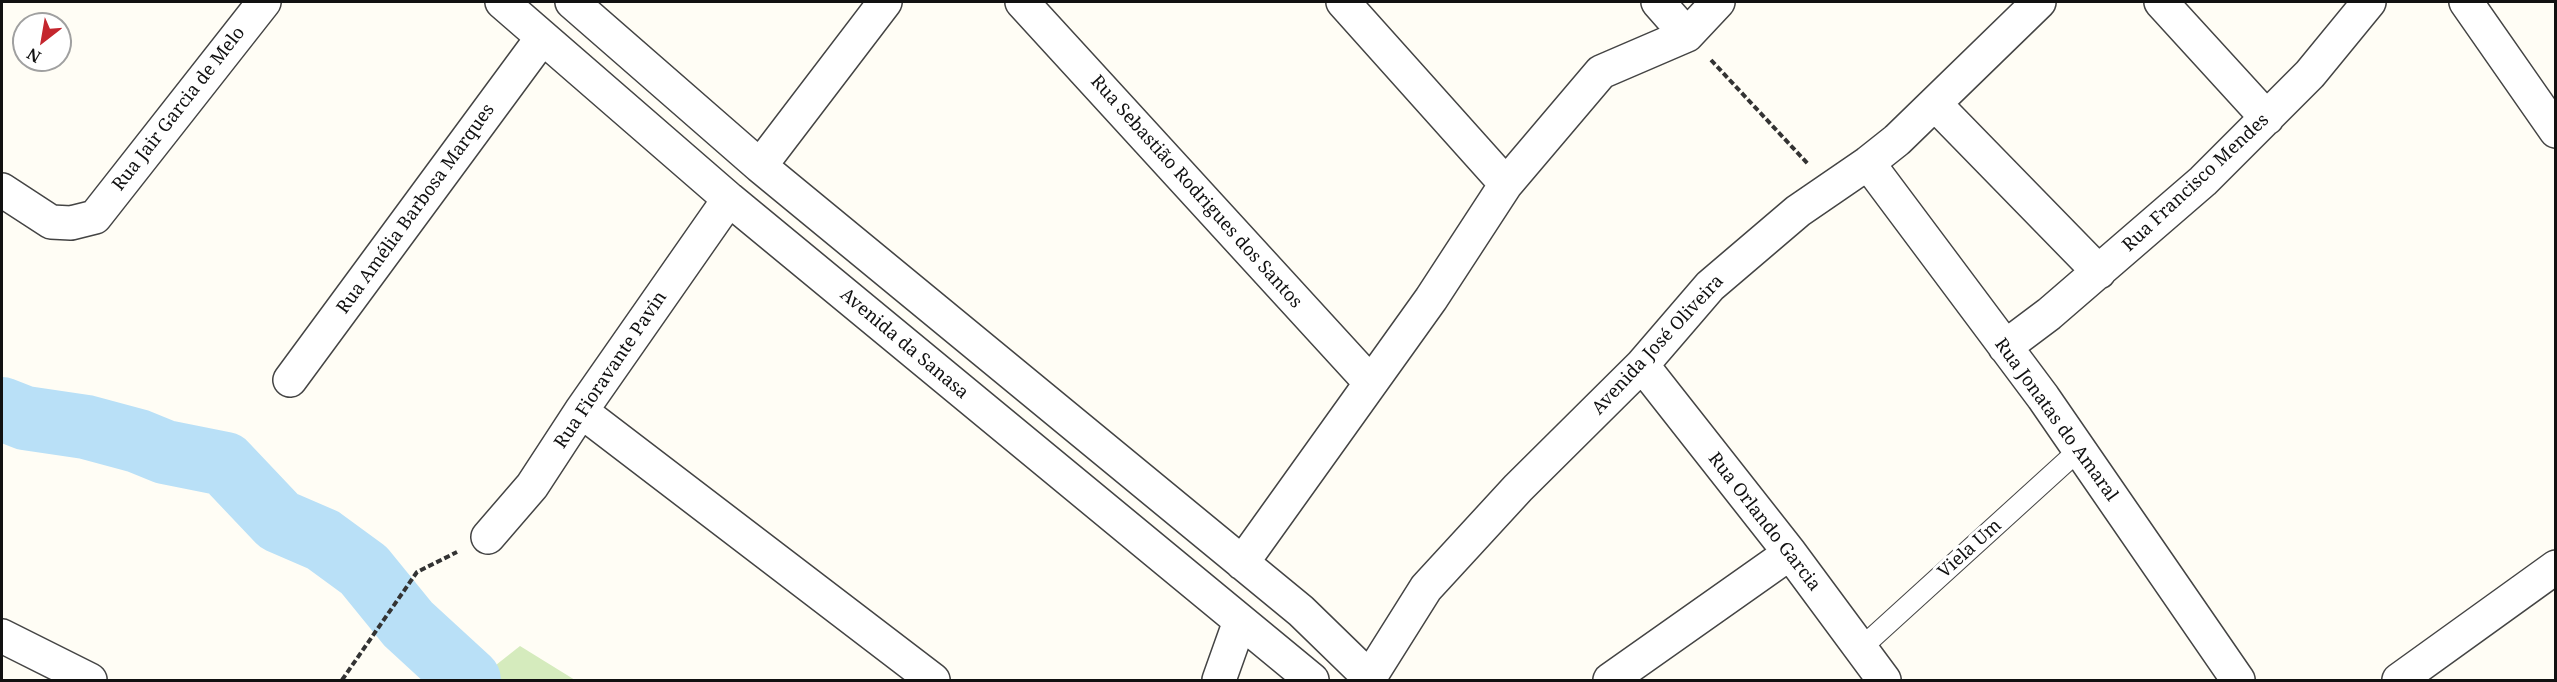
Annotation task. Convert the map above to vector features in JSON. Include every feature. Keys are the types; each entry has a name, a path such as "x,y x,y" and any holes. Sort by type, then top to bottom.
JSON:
{"street":[{"name":"Rua Jair Garcia de Melo","path":"2,190 51,222 71,224 95,217 264,2"},
{"name":"Avenida da Sanasa","path":"502,2 729,200 1312,681"},
{"path":"572,2 760,166 1301,610 1371,679"},
{"path":"760,166 885,2"},
{"name":"Rua Sebastião Rodrigues dos Santos","path":"1022,2 1370,382"},
{"path":"1343,2 1506,183"},
{"path":"1658,2 1687,34"},
{"path":"1242,563 1431,299 1506,183 1601,72 1687,34 1718,2"},
{"name":"Avenida José Oliveira","path":"1371,679 1426,588 1518,488 1642,365 1710,286 1798,211 1868,164 1897,140 2039,2"},
{"path":"2161,2 2267,118"},
{"name":"Rua Francisco Mendes","path":"2005,347 2049,314 2203,181 2310,74 2369,2"},
{"path":"2466,2 2556,131"},
{"name":"Rua Amélia Barbosa Marques","path":"290,380 542,38"},
{"path":"1935,104 2099,272"},
{"name":"Rua Jonatas do Amaral","path":"1868,164 2079,450 2238,681"},
{"name":"Rua Fioravante Pavin","path":"488,537 532,486 581,411 729,200"},
{"name":"Rua Orlando Garcia","path":"1642,365 1790,553 1884,681"},
{"path":"581,411 933,681"},
{"path":"1610,681 1790,553"},
{"path":"2399,681 2556,567"},
{"path":"1219,681 1240,621"},
{"path":"2,636 90,681"}],"lane":[{"name":"Viela Um","path":"1860,649 2079,450"}],"path":[{"path":"1732,82 1792,147"},
{"path":"342,681 417,572 488,537"}],"green space":[{"path":"520,646 575,680 477,680"}],"waterway":[{"path":"2,409 25,418 86,427 138,441 165,452 225,464 279,521 323,540 364,570 408,624 469,680"}]}
